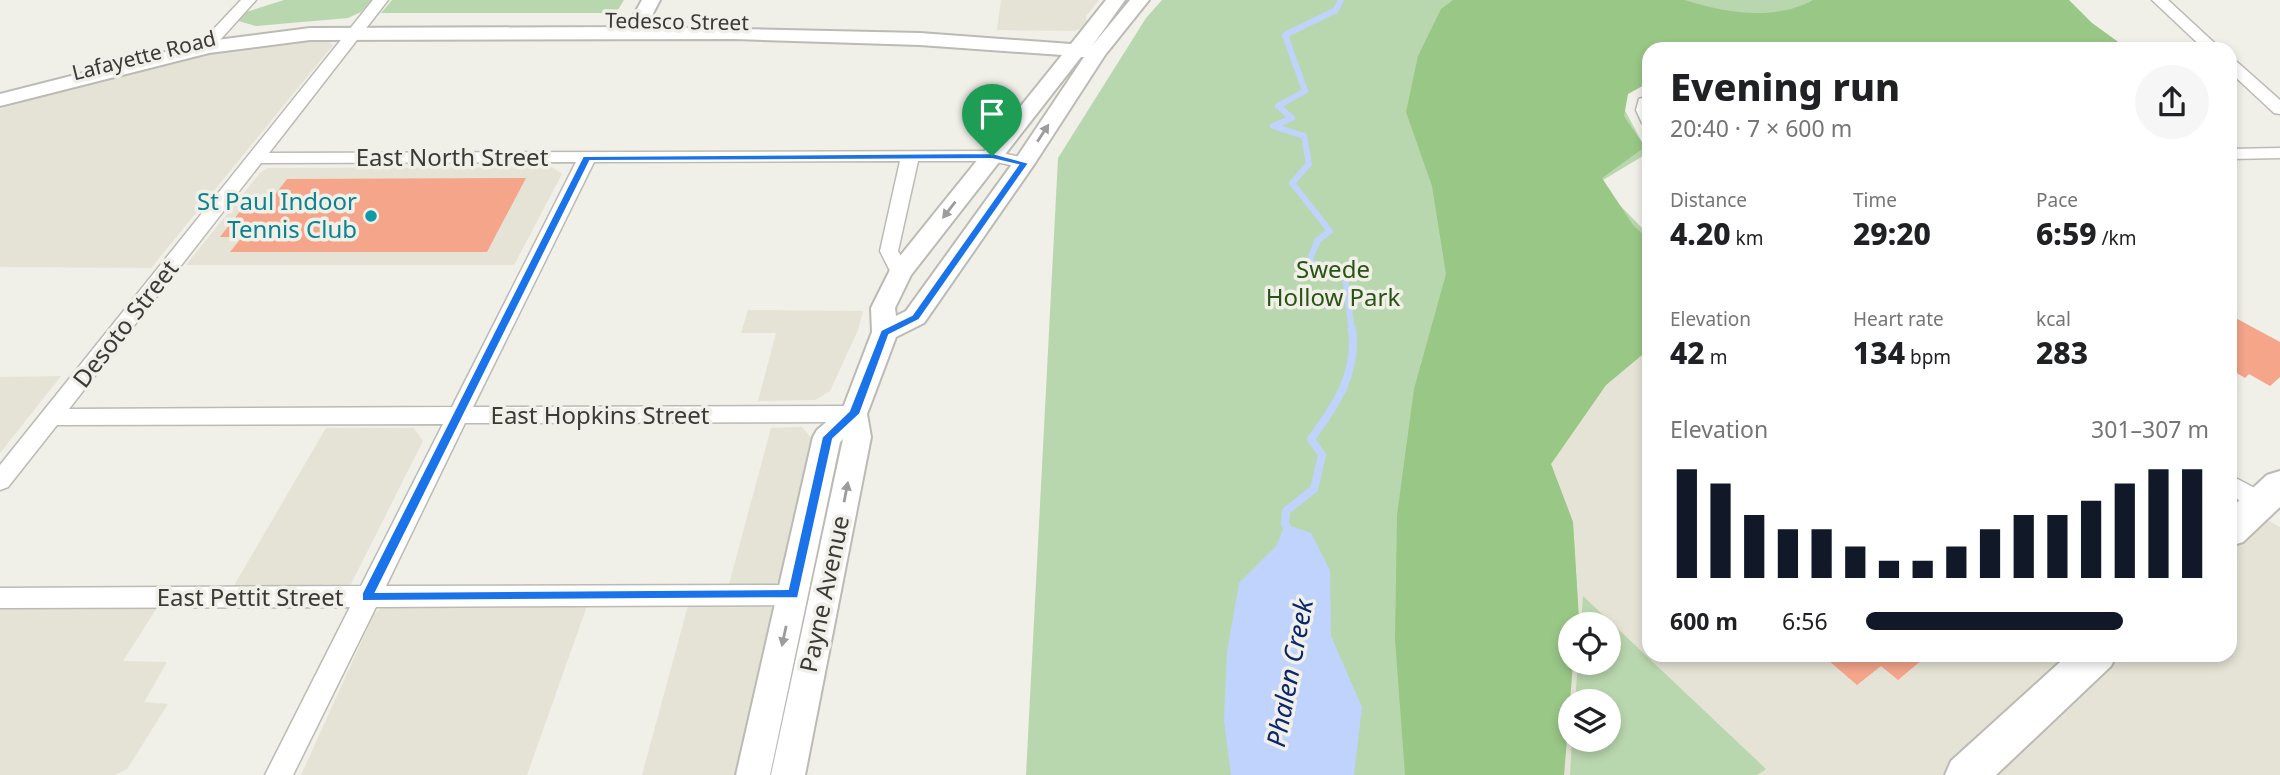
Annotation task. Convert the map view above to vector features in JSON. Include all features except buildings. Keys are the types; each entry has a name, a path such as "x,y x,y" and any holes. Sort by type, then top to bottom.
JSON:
{"main road":[{"path":"2237,526 2274,500"},
{"path":"1966,775 2088,662"}],"street":[{"path":"211,42 249,0"},
{"name":"Desoto Street","path":"0,481 381,0"},
{"path":"637,26 651,0"},
{"name":"Payne Avenue","path":"885,332 915,317 1024,163 1116,0"},
{"name":"Payne Avenue","path":"788,775 857,437 854,414 885,332 883,307 900,272 992,156 1090,45 1140,0"},
{"path":"2159,0 2205,42"},
{"name":"Tedesco Street","path":"246,36 359,27 637,26 1090,45"},
{"name":"Lafayette Road","path":"0,100 58,87 211,42 246,36"},
{"path":"2237,70 2280,109"},
{"path":"2237,154 2273,153 2280,168"},
{"name":"East North Street","path":"257,158 992,156 1024,163"},
{"path":"900,272 889,251 910,157"},
{"path":"279,775 587,158"},
{"name":"Payne Avenue","path":"753,775 827,437 854,414"},
{"name":"East Hopkins Street","path":"52,417 854,414"},
{"path":"2237,487 2274,500"},
{"name":"East Pettit Street","path":"0,598 793,594"}],"shaded area":[{"path":"1001,0 1099,0 1086,16 1087,21 1082,28 1073,31 997,30"},
{"path":"324,39 333,45 151,268 0,267 0,109 151,64 266,43"},
{"name":"St Paul Indoor Tennis Club","path":"552,167 562,174 514,265 186,265 260,173 268,168"},
{"path":"748,310 863,311 858,330 830,391 815,400 758,401 776,333 741,333"},
{"path":"1642,355 1642,662 2237,662 2237,503 2280,527 2280,775 1564,775 1566,752 1621,752 1621,689 1571,689 1572,675 1621,675 1621,612 1577,612 1573,522 1551,464 1606,385"},
{"path":"61,376 0,453 0,377"},
{"path":"802,427 814,441 780,581 766,589 728,588 771,428"},
{"path":"326,428 414,428 423,441 351,584 331,591 232,589"},
{"path":"777,601 736,775 642,775 689,602"},
{"path":"0,603 160,603 123,661 167,662 144,702 168,704 127,769 115,775 0,775"},
{"path":"388,603 588,603 527,775 301,775 374,614"}],"green space":[{"path":"284,0 372,0 361,12 348,18 256,26 238,21 243,13"},
{"path":"392,0 624,0 616,13 381,13"},
{"name":"Swede Hollow Park","path":"1162,0 2064,0 2003,42 1642,42 1642,57 1616,94 1642,142 1642,157 1598,183 1642,228 1642,355 1606,385 1551,464 1573,522 1579,612 1558,612 1558,675 1572,675 1571,689 1558,689 1558,752 1566,752 1564,775 1026,775 1058,158 1146,18"},
{"path":"1453,0 1685,0 1733,11 1767,13 1798,7 1813,0 2069,0 2092,23 2118,42 1642,42 1642,86 1628,94 1624,116 1642,143 1642,149 1602,178 1633,225 1642,233 1642,355 1606,385 1551,464 1573,522 1579,612 1558,612 1558,675 1572,675 1571,689 1558,689 1558,752 1566,752 1564,775 1405,775 1395,639 1397,515 1414,389 1446,274 1432,186 1406,112 1418,56 1441,9"},
{"path":"1583,596 1600,612 1582,612"},
{"path":"1621,632 1642,652 1642,662 1653,662 1766,769 1757,775 1570,775 1571,752 1621,752 1621,689 1576,689 1577,675 1621,675"}],"water":[{"path":"1285,524 1311,533 1330,570 1331,636 1362,707 1354,775 1231,775 1224,721 1227,653 1239,583 1277,545"}],"waterway":[{"name":"Phalen Creek","path":"1341,0 1336,10 1285,35 1305,91 1278,106 1292,118 1273,126 1304,136 1309,164 1292,183 1330,231 1318,240 1309,261 1345,278 1352,331"},
{"name":"Phalen Creek","path":"1289,530 1285,524 1286,511 1314,489 1322,455 1311,439 1343,388 1352,360 1352,329"}],"place":[{"name":"St Paul Indoor Tennis Club","path":"371,216"}],"route":[{"path":"992,156 1024,163 915,317 885,332 876,349 854,414 827,437 793,594 366,597 587,158 992,156"}]}
